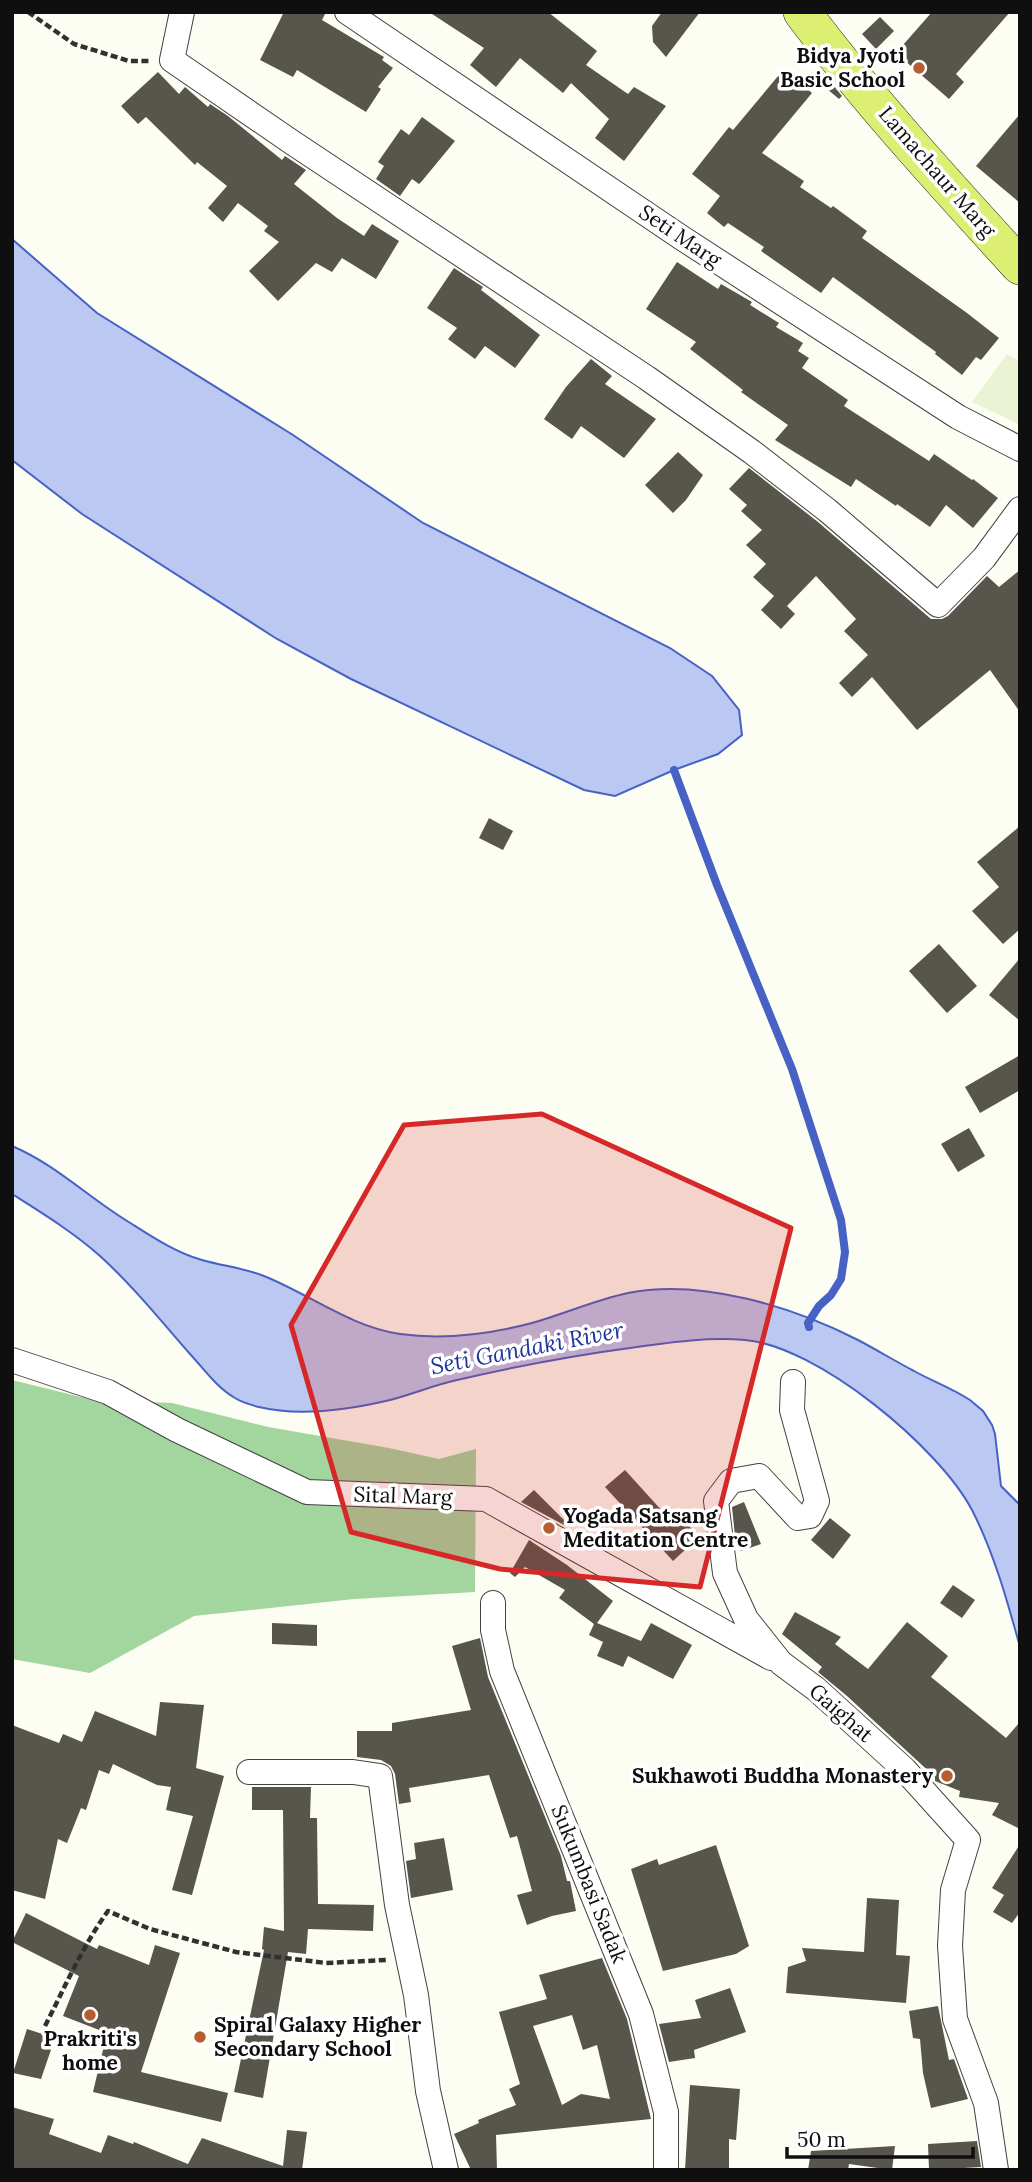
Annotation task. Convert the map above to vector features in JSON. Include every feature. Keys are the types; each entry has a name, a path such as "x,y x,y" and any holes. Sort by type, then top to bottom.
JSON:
{"main road":[{"name":"Lamachaur Marg","path":"802,12 835,55 959,200 1020,266"}],"street":[{"path":"182,12 172,60 293,144 647,378 752,452 827,510 938,605 984,558 1020,509"},
{"name":"Seti Marg","path":"347,12 739,275 958,417 1020,449"},
{"name":"Sital Marg","path":"12,1360 108,1392 177,1430 307,1492 486,1499 781,1663"},
{"name":"Gaighat","path":"793,1382 792,1410 817,1502 810,1516 798,1518 759,1476 731,1481 716,1501 725,1573 746,1619 781,1663 816,1689 904,1769 968,1840 953,1890 950,1946 954,2007 986,2103 996,2170"},
{"name":"Sukumbasi Sadak","path":"493,1604 493,1630 502,1671 641,2014 666,2112 666,2170"},
{"path":"249,1772 353,1772 380,1776 397,1905 416,1995 428,2091 446,2170"}],"path":[{"path":"28,12 74,44 129,61 172,60"},
{"path":"45,2026 83,1949 108,1912 150,1929 236,1952 326,1963 408,1959"}],"highlighted area":[{"path":"542,1114 791,1228 700,1587 500,1569 351,1532 291,1325 404,1125"}],"green space":[{"path":"1007,354 1020,361 1020,425 972,402"},
{"path":"12,1380 93,1400 172,1403 268,1427 439,1459 476,1449 475,1592 354,1599 194,1616 90,1673 12,1659"}],"water":[{"path":"12,239 97,313 293,435 423,523 670,648 712,676 739,710 742,735 718,754 615,796 584,790 351,679 277,639 82,514 12,460"},
{"name":"Seti Gandaki River","path":"12,1146 44,1163 117,1215 175,1249 202,1260 264,1276 364,1325 382,1330 416,1336 483,1333 532,1323 628,1293 686,1289 746,1298 805,1317 858,1340 970,1400 983,1411 992,1425 1001,1486 1020,1505 1020,1647 987,1543 972,1510 956,1485 905,1430 840,1380 806,1360 774,1346 745,1340 691,1340 569,1357 448,1382 358,1407 291,1412 256,1406 228,1394 217,1384 135,1291 100,1256 12,1194"}],"building":[{"path":"284,12 326,12 322,20 384,57 382,60 393,68 378,87 381,89 366,112 297,70 293,77 260,60"},
{"path":"429,12 548,12 597,51 586,65 628,94 634,87 666,106 624,161 595,138 609,119 571,83 563,93 520,58 496,87 470,65 484,48"},
{"path":"662,12 700,12 666,57 653,42 652,26"},
{"path":"932,12 1010,12 956,74 964,82 949,99 896,53"},
{"path":"880,17 894,31 876,49 862,34"},
{"path":"784,69 812,93 762,153 804,181 800,187 831,208 833,206 867,231 862,238 999,338 981,360 976,357 962,375 935,354 936,352 833,277 821,293 761,251 764,247 728,223 724,227 707,213 720,196 692,174 729,127 733,130"},
{"path":"821,70 842,96 839,99 814,78"},
{"path":"158,72 179,94 185,87 208,107 210,104 228,116 282,160 285,156 306,170 294,184 337,218 364,236 372,224 399,241 376,279 342,258 332,272 316,263 278,301 249,271 279,242 264,231 268,226 238,203 223,222 208,208 227,186 197,162 195,165 146,117 138,124 121,106"},
{"path":"1020,114 1020,203 976,166"},
{"path":"422,117 455,141 419,184 412,179 400,196 376,179 384,166 378,162 401,129 409,135"},
{"path":"677,262 718,289 721,284 752,302 750,305 779,323 776,327 803,343 798,351 809,358 802,368 848,400 844,406 929,461 934,454 998,498 973,528 946,505 930,527 856,479 851,487 775,440 788,425 741,392 743,390 690,349 696,342 646,309"},
{"path":"454,268 483,287 481,290 540,335 515,368 485,346 475,359 448,339 457,328 427,308"},
{"path":"591,359 612,376 605,384 656,419 624,458 581,426 572,439 544,419 566,387"},
{"path":"678,452 703,475 686,500 673,513 645,485"},
{"path":"749,468 818,522 931,619 948,616 987,576 999,587 1020,570 1020,712 990,670 917,730 872,677 852,697 839,683 868,655 844,631 856,619 816,576 787,606 795,614 781,629 761,610 774,596 753,577 766,564 746,545 762,530 741,511 747,505 729,489"},
{"path":"489,818 513,831 503,850 479,838"},
{"path":"1020,826 1020,929 1003,944 972,911 999,887 977,862"},
{"path":"939,944 977,986 947,1013 909,971"},
{"path":"1020,958 1020,1021 989,995"},
{"path":"1020,1055 1020,1090 980,1113 965,1087"},
{"path":"969,1128 985,1156 958,1172 941,1144"},
{"path":"625,1470 664,1513 666,1511 677,1523 682,1518 699,1537 673,1561 605,1487"},
{"path":"534,1490 568,1524 566,1526 521,1502"},
{"path":"744,1502 761,1544 741,1551 735,1536 732,1507"},
{"path":"830,1518 851,1535 833,1559 811,1540"},
{"path":"529,1540 613,1601 597,1623 641,1641 651,1623 692,1645 673,1679 628,1656 623,1667 597,1656 603,1642 589,1635 594,1624 559,1598 565,1590 525,1567 515,1577 510,1573"},
{"path":"953,1585 975,1600 962,1618 940,1603"},
{"path":"795,1612 841,1637 835,1644 868,1669 907,1622 948,1656 931,1677 1006,1738 1020,1722 1020,1829 992,1815 999,1803 959,1797 960,1791 935,1781 935,1777 818,1672 822,1667 782,1634"},
{"path":"272,1623 317,1625 317,1646 272,1644"},
{"path":"480,1638 488,1677 561,1856 567,1881 570,1881 576,1911 527,1925 517,1895 532,1891 517,1836 510,1838 489,1775 409,1788 411,1802 399,1804 395,1774 391,1766 381,1760 357,1757 357,1731 392,1731 392,1723 471,1710 452,1646"},
{"path":"160,1702 204,1705 196,1768 224,1776 192,1895 172,1890 193,1816 166,1810 171,1787 157,1785 113,1764 109,1774 99,1770 86,1810 81,1808 67,1843 58,1839 45,1899 12,1890 12,1725 59,1743 63,1734 82,1742 95,1711 156,1736"},
{"path":"252,1787 311,1787 310,1818 317,1818 318,1904 374,1905 373,1931 308,1929 306,1954 288,1952 263,2098 234,2092 264,1950 264,1927 284,1931 283,1810 252,1810"},
{"path":"444,1838 453,1890 411,1898 406,1861 416,1859 414,1843"},
{"path":"1020,1844 1020,1912 1012,1923 993,1912 1004,1895 992,1888"},
{"path":"716,1845 749,1946 736,1954 663,1971 631,1869 657,1859 659,1865"},
{"path":"867,1898 899,1900 896,1955 910,1956 906,2003 786,1993 788,1967 806,1961 802,1948 864,1952"},
{"path":"26,1913 97,1949 99,1945 149,1965 155,1945 180,1953 141,2072 228,2093 221,2122 93,2092 107,2033 63,2016 79,1976 12,1942"},
{"path":"602,1958 627,2019 651,2119 496,2135 497,2170 471,2170 454,2134 479,2123 478,2120 516,2105 509,2089 520,2084 499,2012 547,1999 539,1975","holes":["572,2015 583,2050 597,2045 610,2099 581,2094 562,2105 533,2026"]},
{"path":"730,1988 746,2032 694,2050 695,2058 669,2062 659,2024 701,2018 695,2000"},
{"path":"938,2006 949,2060 954,2059 968,2099 931,2108 923,2073 920,2039 913,2038 909,2011"},
{"path":"27,2029 55,2038 41,2079 13,2073"},
{"path":"690,2085 740,2089 736,2140 729,2139 729,2170 685,2170"},
{"path":"12,2107 54,2119 49,2134 101,2153 108,2135 133,2144 134,2142 188,2164 202,2138 283,2166 287,2130 307,2132 302,2170 12,2170"},
{"path":"977,2141 981,2167 929,2170 928,2144"},
{"path":"895,2146 892,2170 849,2164 848,2170 808,2170 811,2151"}],"waterway":[{"path":"674,770 717,885 792,1069 841,1220 845,1252 841,1279 831,1295 819,1306 808,1323 809,1327"}],"place":[{"name":"Bidya Jyoti Basic School","path":"919,68"},
{"name":"Yogada Satsang Meditation Centre","path":"549,1528"},
{"name":"Sukhawoti Buddha Monastery","path":"947,1776"},
{"name":"Prakriti's home","path":"90,2015"},
{"name":"Spiral Galaxy Higher Secondary School","path":"200,2037"}]}
